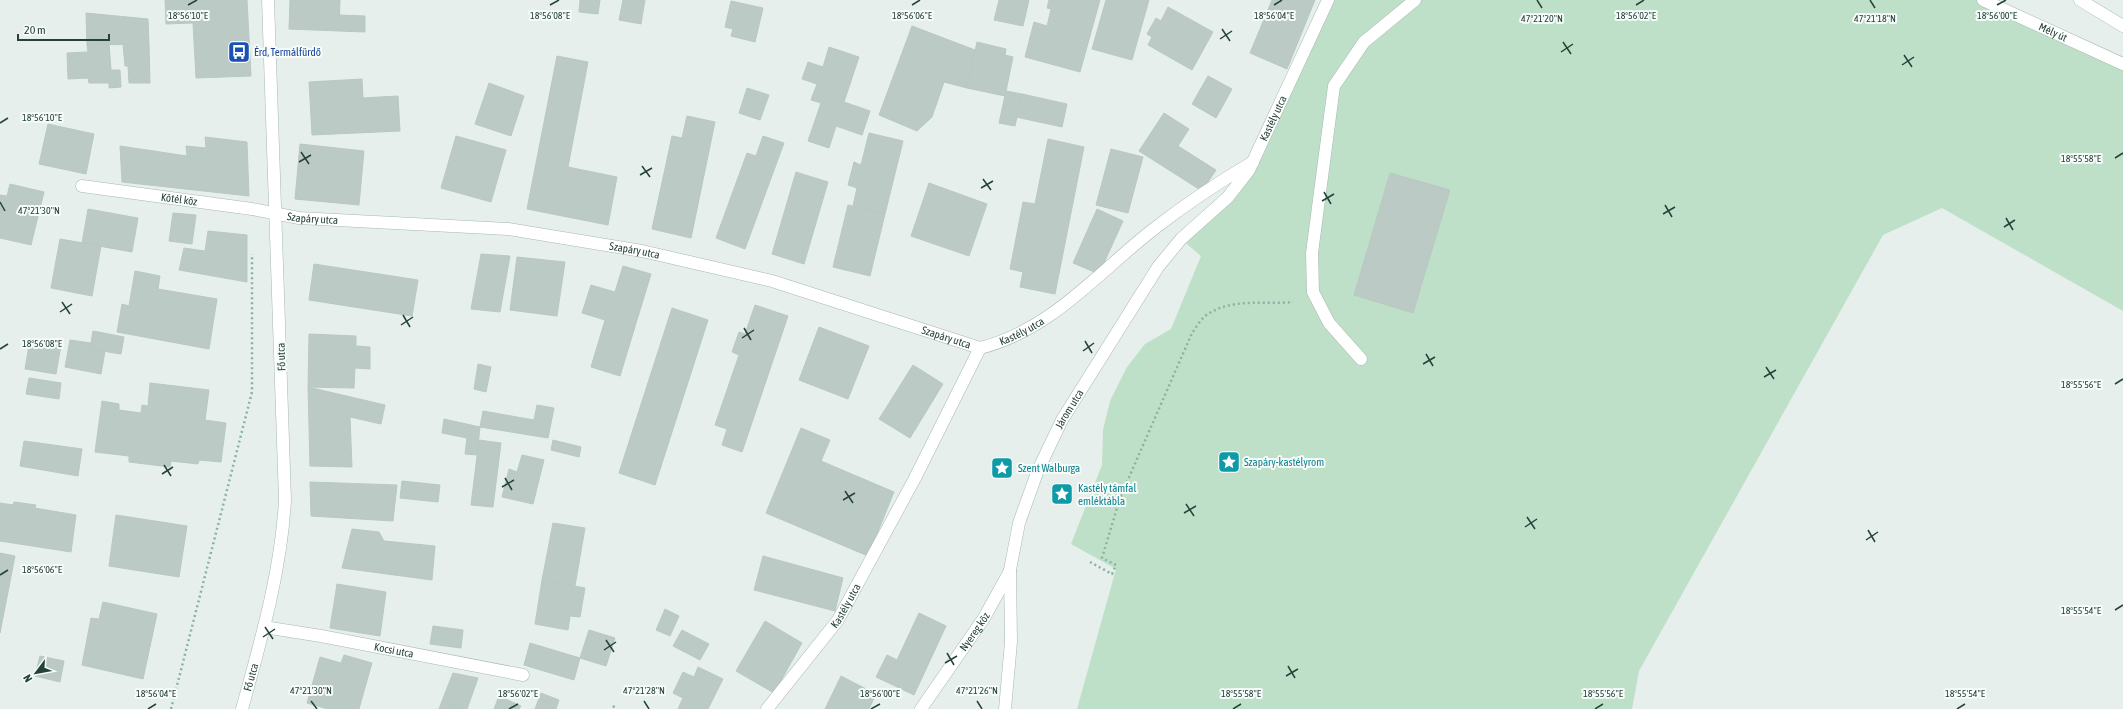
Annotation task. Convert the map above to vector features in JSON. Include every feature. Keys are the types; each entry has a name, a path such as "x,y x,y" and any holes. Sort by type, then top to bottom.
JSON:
{"street":[{"name":"Fő utca","path":"242,709 277,572 283,532 285,500 277,214 268,0"},
{"name":"Kastély utca","path":"767,709 838,620 915,478 980,348 1002,342 1037,325 1067,303 1154,229 1217,183 1254,161 1328,0"},
{"path":"1361,358 1329,323 1313,292 1312,253 1334,86 1364,42 1415,0"},
{"name":"Mély út","path":"1983,0 2123,64"},
{"path":"2080,0 2123,26"},
{"name":"Járom utca","path":"1005,709 1011,642 1010,570 1019,523 1038,470 1062,420 1158,267 1181,239 1228,198 1254,161"},
{"name":"Kötél köz","path":"82,186 277,214"},
{"name":"Szapáry utca","path":"277,214 299,218 508,229 642,251 772,281 980,348"},
{"name":"Nyereg köz","path":"920,709 984,618 1010,570"},
{"name":"Kocsi utca","path":"264,627 321,636 523,675"}],"path":[{"path":"171,709 252,392 252,249"},
{"path":"1090,562 1112,574 1116,565 1102,558 1120,498 1192,333 1205,316 1223,307 1242,302 1283,303 1300,301 1313,292"}],"green space":[{"path":"1328,0 1983,0 2123,64 2123,311 1942,208 1883,235 1639,671 1632,709 1077,709 1116,569 1071,544 1102,465 1103,430 1110,401 1127,367 1145,344 1171,329 1201,256 1181,239 1228,197"}],"building":[{"path":"165,0 247,0 251,76 196,78 193,23 166,24"},
{"path":"290,0 340,0 339,31 289,29"},
{"path":"580,0 600,0 598,14 579,12"},
{"path":"623,0 645,0 641,24 619,20"},
{"path":"999,0 1029,0 1023,26 994,20"},
{"path":"1049,0 1100,0 1080,72 1025,57 1034,22 1047,26 1051,9 1047,8"},
{"path":"1106,0 1149,0 1132,60 1092,49"},
{"path":"1272,0 1315,0 1287,69 1250,53"},
{"path":"731,1 763,8 755,42 731,36 733,29 725,27"},
{"path":"1168,7 1213,32 1192,70 1148,45 1152,37 1147,34 1156,18 1161,21"},
{"path":"86,13 148,19 149,44 87,45"},
{"path":"339,15 365,16 365,32 339,31"},
{"path":"912,26 975,50 967,88 944,82 932,117 917,131 879,115"},
{"path":"977,42 1006,49 1005,55 1013,57 1005,96 967,88"},
{"path":"109,44 111,70 120,70 121,87 109,88 109,83 89,83 88,78 68,79 67,53 88,52 87,45"},
{"path":"123,44 149,44 150,83 129,83 128,66 125,66"},
{"path":"829,47 859,57 844,102 870,111 862,135 836,126 829,148 808,141 821,103 811,100 817,84 802,79 808,62 823,67"},
{"path":"557,56 588,62 568,167 617,177 608,225 527,209"},
{"path":"1208,76 1232,89 1216,118 1192,104"},
{"path":"362,79 363,98 398,96 400,131 312,135 309,82"},
{"path":"489,83 524,96 511,136 475,124"},
{"path":"747,88 769,95 760,120 739,113"},
{"path":"1006,91 1022,94 1015,126 999,123"},
{"path":"1022,94 1067,104 1062,127 1016,117"},
{"path":"1164,113 1189,129 1178,146 1216,170 1202,191 1139,151"},
{"path":"687,116 715,122 691,238 652,229 672,136 682,138"},
{"path":"48,124 94,134 86,174 39,164"},
{"path":"869,133 903,141 885,214 853,206 857,188 848,185 854,162 861,165"},
{"path":"456,136 506,150 491,202 441,188"},
{"path":"763,136 784,143 745,249 716,238 747,153 756,156"},
{"path":"205,137 247,142 249,196 122,182 120,146 187,156 186,146 206,148"},
{"path":"1048,139 1084,147 1055,294 1020,287 1023,272 1010,269 1023,202 1035,204"},
{"path":"300,144 364,151 359,205 295,199"},
{"path":"1111,149 1143,157 1128,213 1096,205"},
{"path":"796,172 828,182 804,264 772,254"},
{"path":"1390,173 1450,190 1413,313 1354,295"},
{"path":"929,183 987,204 969,256 911,236"},
{"path":"10,184 44,192 31,245 0,238 0,195 7,196"},
{"path":"848,205 885,214 870,276 833,267"},
{"path":"88,209 138,218 132,252 82,243"},
{"path":"1097,209 1123,221 1099,274 1073,263"},
{"path":"173,213 196,215 192,244 169,241"},
{"path":"208,231 247,235 247,282 179,270 184,248 205,251"},
{"path":"60,239 101,246 92,296 51,288"},
{"path":"481,254 510,256 500,312 471,309"},
{"path":"517,257 565,262 557,316 510,310"},
{"path":"314,264 418,280 412,316 309,300"},
{"path":"623,266 651,274 620,376 591,367 605,320 582,313 591,285 615,292"},
{"path":"135,271 160,276 158,289 217,299 209,349 117,332 122,304 129,306"},
{"path":"755,305 788,316 742,452 722,445 727,429 715,425 739,355 732,352 739,332 745,334"},
{"path":"672,308 708,320 655,485 619,473"},
{"path":"819,327 869,346 848,399 799,380"},
{"path":"93,331 124,337 121,354 90,349"},
{"path":"309,334 356,336 356,346 370,347 370,369 355,368 354,388 308,387"},
{"path":"30,339 61,345 56,374 25,369"},
{"path":"70,340 91,343 90,349 105,351 101,374 65,367"},
{"path":"478,364 491,367 486,392 474,389"},
{"path":"913,365 943,384 910,438 879,419"},
{"path":"29,378 61,383 59,399 26,394"},
{"path":"150,383 209,390 205,420 226,423 221,462 199,460 198,464 171,461 170,467 129,462 129,456 95,452 102,401 119,404 119,410 141,413 142,405 148,406"},
{"path":"308,387 385,405 381,424 350,417 352,467 310,466"},
{"path":"537,405 554,408 548,438 480,427 483,411 534,420"},
{"path":"444,419 480,427 477,455 465,454 467,438 442,433"},
{"path":"801,428 830,440 821,461 894,492 868,556 766,513"},
{"path":"479,440 501,443 493,507 471,505"},
{"path":"553,440 581,447 579,457 551,450"},
{"path":"24,441 82,449 78,476 20,466"},
{"path":"522,455 544,460 533,504 502,497 509,469 517,472"},
{"path":"402,481 440,485 438,502 400,498"},
{"path":"310,482 397,485 393,521 311,516"},
{"path":"14,502 36,505 35,508 76,515 71,552 0,541 0,503 13,505"},
{"path":"116,515 187,526 179,577 109,566"},
{"path":"553,523 585,528 575,586 542,580"},
{"path":"352,529 379,532 384,541 435,546 432,580 342,568"},
{"path":"0,553 15,556 0,633"},
{"path":"763,556 843,578 835,611 754,590"},
{"path":"542,580 585,588 580,617 570,616 568,630 535,624"},
{"path":"337,584 386,592 380,636 330,628"},
{"path":"103,602 157,614 143,679 82,665 91,618 99,619"},
{"path":"665,609 679,616 670,636 656,630"},
{"path":"919,613 946,626 914,695 876,677 887,655 897,660"},
{"path":"765,621 802,643 774,693 736,671"},
{"path":"433,626 463,630 461,648 430,644"},
{"path":"589,630 615,638 606,666 580,658"},
{"path":"682,630 709,644 700,660 673,646"},
{"path":"530,643 580,658 574,680 524,665"},
{"path":"344,655 372,663 359,709 328,709 307,703 320,657 341,663"},
{"path":"40,656 64,661 60,682 35,676"},
{"path":"698,667 723,679 708,709 678,709 683,698 673,693 683,672 694,677"},
{"path":"453,673 478,678 467,709 442,701"},
{"path":"841,676 876,694 869,709 825,709"},
{"path":"541,693 559,700 556,709 535,709"},
{"path":"499,696 521,706 519,709 494,709"},
{"path":"442,701 465,709 439,709"}],"place":[{"name":"Érd, Termálfürdő","path":"239,52"},
{"name":"Szapáry-kastélyrom","path":"1229,462"},
{"name":"Szent Walburga","path":"1002,468"},
{"name":"Kastély támfal emléktábla","path":"1062,494"}]}
